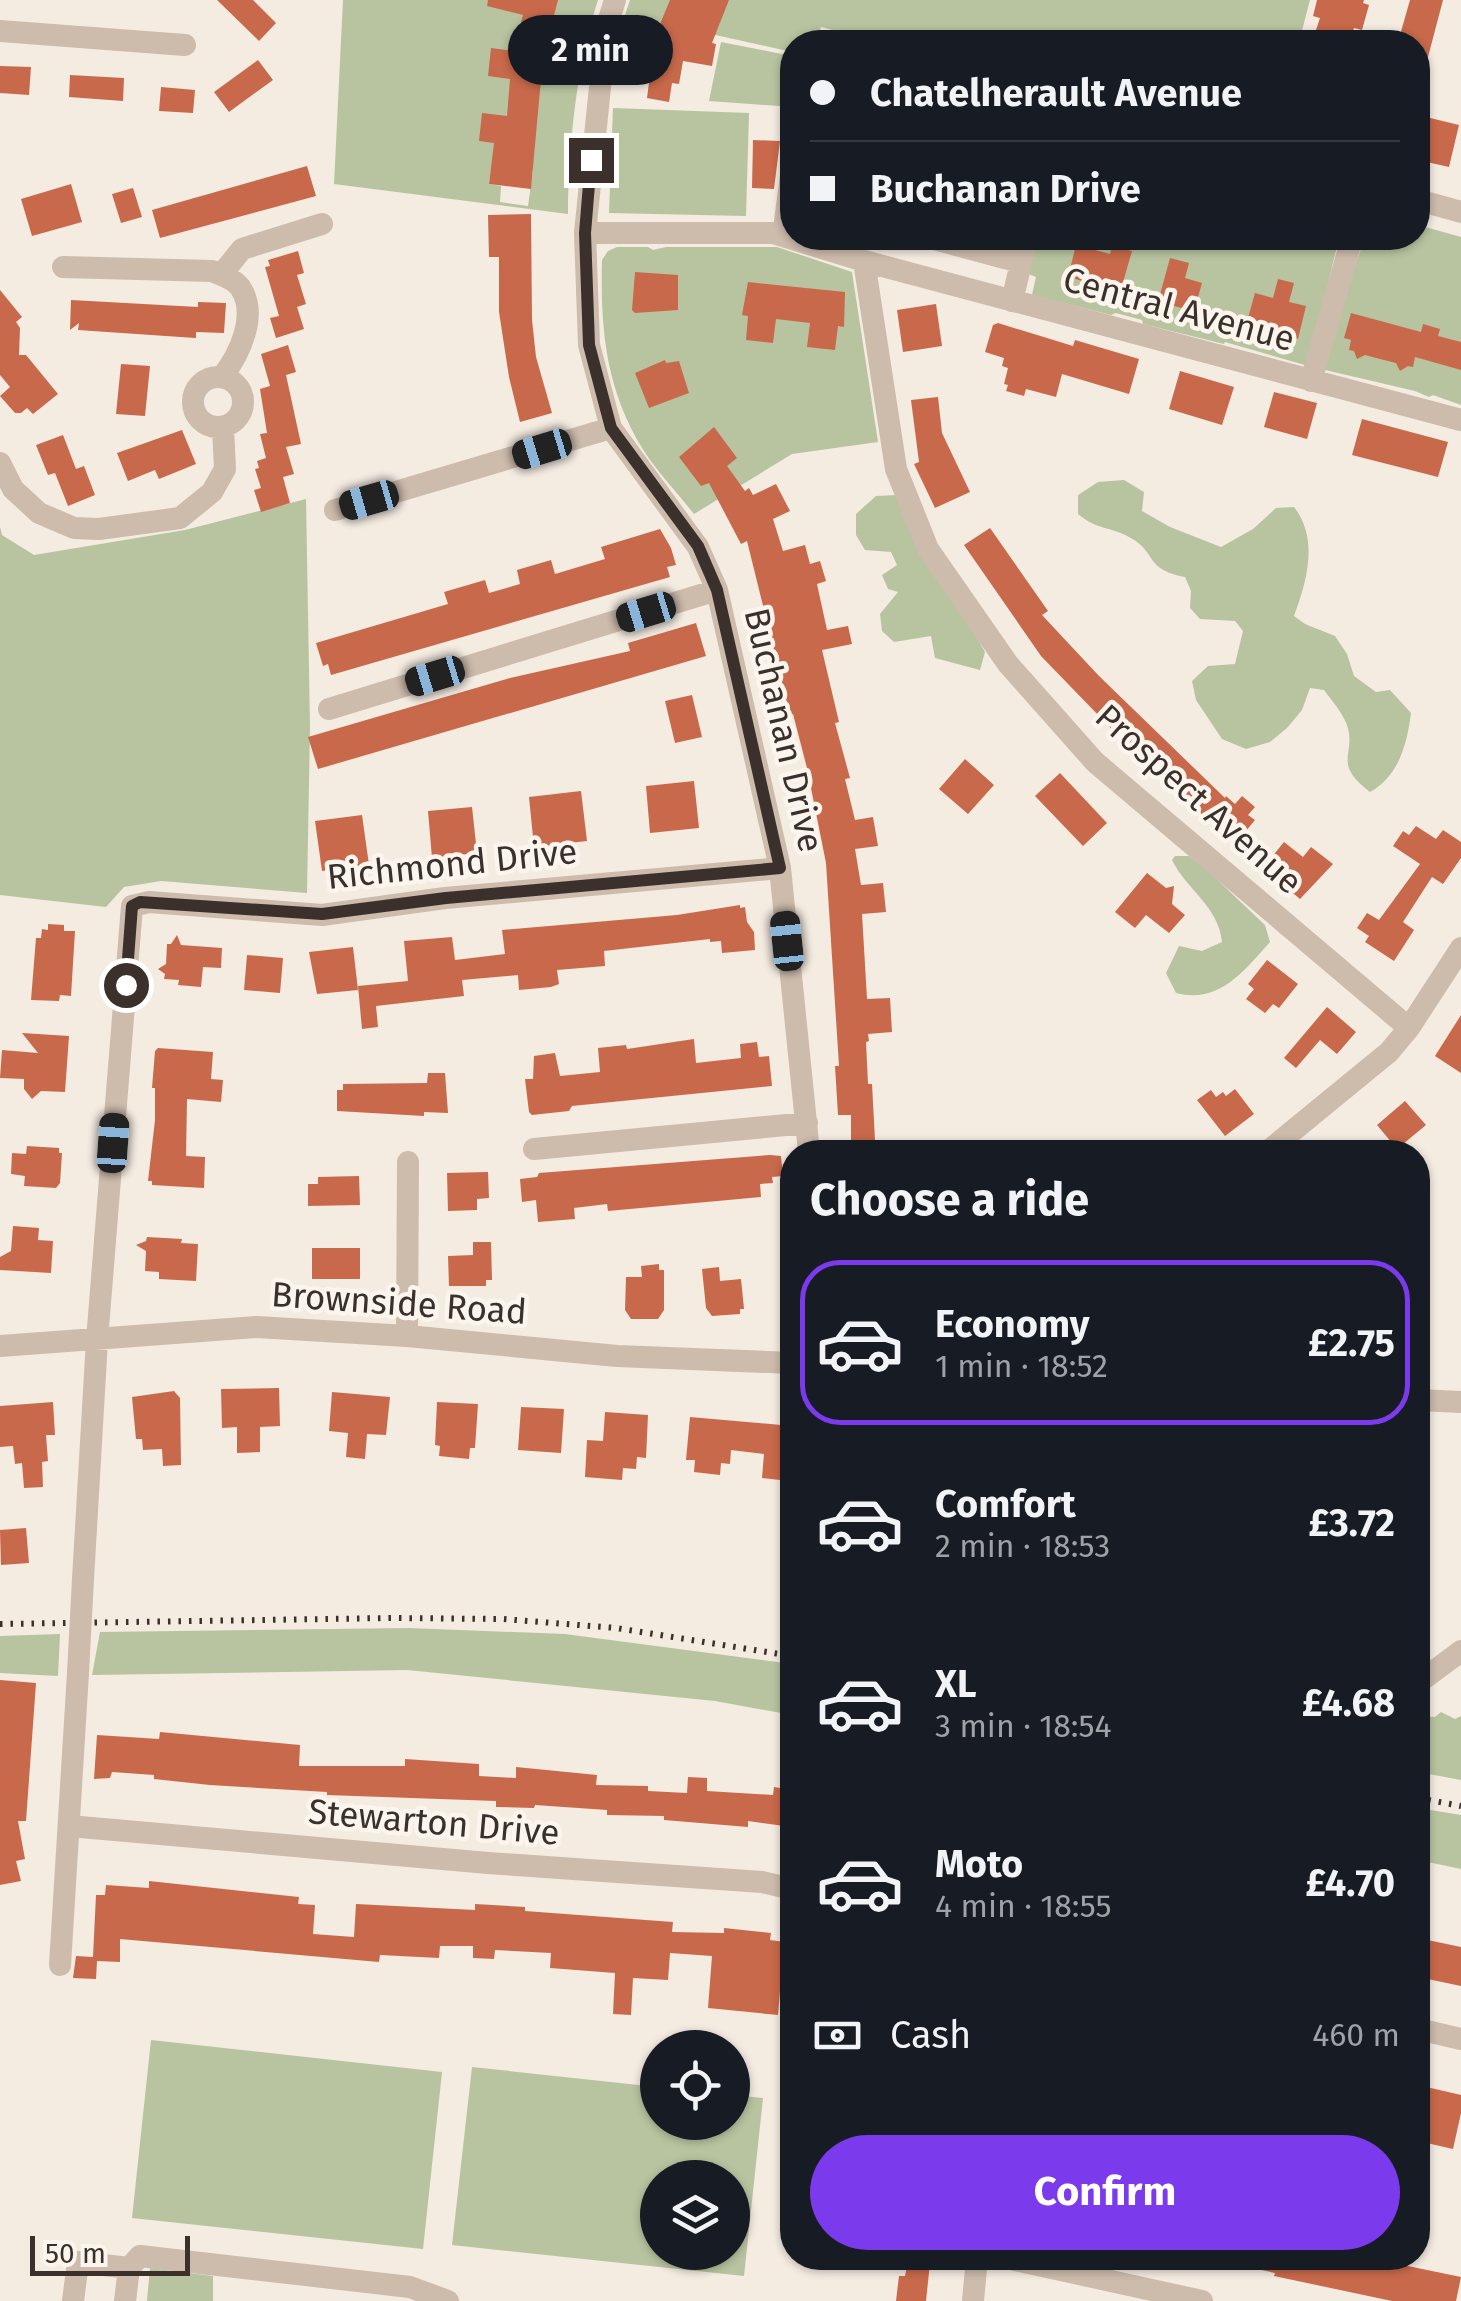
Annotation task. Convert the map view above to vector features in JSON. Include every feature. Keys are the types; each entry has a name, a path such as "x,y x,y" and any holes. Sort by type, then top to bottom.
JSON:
{"street":[{"name":"Buchanan Drive","path":"615,0 606,29 585,233 589,345 611,428 698,546 717,590 780,868 808,1140"},
{"path":"0,31 185,45"},
{"path":"1430,203 1461,212"},
{"path":"220,274 242,248 322,224"},
{"name":"Central Avenue","path":"585,233 780,235"},
{"name":"Central Avenue","path":"827,250 1461,420"},
{"path":"974,250 1019,262"},
{"path":"1012,301 1023,250"},
{"path":"1311,381 1349,250"},
{"name":"Prospect Avenue","path":"864,262 896,469 928,549 1008,664 1095,762 1409,1028"},
{"path":"63,268 220,274 240,288 246,304 244,336 237,357 222,378"},
{"path":"222,378 236,385 243,400 239,416 222,427 202,423 192,401 198,386 205,380 222,378"},
{"path":"0,464 13,489 38,514 74,528 99,529 180,518 212,492 225,469 222,427"},
{"path":"335,510 611,428"},
{"path":"329,709 717,590"},
{"name":"Richmond Drive","path":"96,1340 132,906 149,902 322,914 446,898 780,868"},
{"path":"1281,1140 1389,1052 1461,948"},
{"path":"534,1149 807,1123"},
{"path":"408,1162 408,1336"},
{"name":"Brownside Road","path":"0,1346 257,1327 408,1336 617,1356 780,1363"},
{"path":"60,1965 96,1340"},
{"path":"1430,1401 1461,1402"},
{"path":"1430,1674 1461,1651"},
{"name":"Stewarton Drive","path":"69,1826 780,1886"},
{"path":"1430,2032 1461,2038"},
{"path":"125,2301 129,2268 140,2256 410,2286 448,2301"},
{"path":"73,2301 78,2262 129,2268"},
{"path":"973,2301 976,2270"},
{"path":"1061,2270 1202,2301"}],"green space":[{"path":"343,0 598,0 575,105 568,214 334,184","holes":["505,166 533,170 528,206 500,202 501,186 489,184 491,170"]},
{"path":"630,0 670,0 717,30 722,16 683,0 1310,0 1302,30 821,27 780,30 780,49 625,15"},
{"path":"721,42 780,54 780,106 709,101"},
{"path":"613,108 749,113 746,216 609,213"},
{"path":"1430,228 1461,237 1461,405 1325,370 1361,250 1430,250"},
{"path":"617,247 777,247 852,272 878,442 792,454 694,514 650,460 615,389 603,314 602,260"},
{"path":"1033,250 1336,250 1308,366 1143,324 1142,320 1116,313 1111,315 1032,295 1036,277 1026,273"},
{"path":"1124,480 1144,492 1142,511 1221,547 1253,529 1276,508 1294,507 1306,533 1308,560 1294,616 1335,636 1347,654 1354,676 1376,692 1390,690 1411,713 1400,758 1380,785 1370,792 1351,773 1347,725 1324,690 1310,688 1302,710 1270,742 1246,749 1222,739 1196,700 1192,681 1208,666 1235,664 1243,631 1235,621 1200,619 1190,608 1191,591 1185,577 1156,565 1144,548 1129,537 1078,514 1078,495 1098,482"},
{"path":"897,495 985,652 980,670 935,658 931,636 894,642 882,631 880,614 898,592 888,589 882,575 897,565 891,552 865,550 856,535 856,514 876,496"},
{"path":"306,499 310,727 307,893 161,881 124,887 106,907 0,895 0,527 2,535 34,555 185,530"},
{"path":"1175,856 1189,856 1206,869 1265,925 1270,942 1229,983 1205,994 1176,993 1166,973 1179,946 1202,951 1222,942 1209,908 1178,870 1172,860"},
{"path":"409,1628 565,1634 780,1662 780,1713 715,1701 407,1670 92,1675 100,1632"},
{"path":"60,1634 58,1676 0,1673 0,1636"},
{"path":"1441,1712 1455,1719 1461,1716 1461,1780 1430,1774 1430,1717"},
{"path":"1430,1810 1461,1815 1461,1869 1430,1863"},
{"path":"151,2040 442,2072 423,2249 132,2218"},
{"path":"472,2067 640,2085 640,2140 750,2140 750,2097 763,2098 750,2220 750,2160 640,2160 640,2265 452,2245"},
{"path":"150,2268 213,2276 213,2301 147,2301"},
{"path":"687,2270 745,2270 744,2276"}],"building":[{"path":"217,0 253,0 276,23 259,41"},
{"path":"488,0 558,0 540,90 531,189 489,184 494,143 479,141 482,113 507,116 510,79 488,76 491,48 513,51 523,15 487,6"},
{"path":"670,0 729,0 712,43 716,44 712,66 683,61 679,84 672,83 669,102 647,98 655,36"},
{"path":"1317,0 1364,0 1369,5 1362,30 1316,30 1320,18 1313,16"},
{"path":"1410,0 1443,0 1430,49 1430,30 1401,30"},
{"path":"258,60 273,80 229,112 214,92"},
{"path":"0,66 31,67 29,95 0,93"},
{"path":"70,75 124,78 123,101 69,97"},
{"path":"161,87 195,90 193,113 159,111"},
{"path":"1430,118 1459,125 1449,167 1430,163"},
{"path":"753,140 780,141 774,189 752,188"},
{"path":"307,166 316,196 160,238 152,210"},
{"path":"71,184 82,222 32,236 21,199"},
{"path":"133,188 142,217 121,223 112,194"},
{"path":"531,214 532,320 536,357 552,413 520,422 499,312 499,257 489,257 488,215"},
{"path":"1075,250 1110,254 1111,250 1132,251 1119,296 1068,277"},
{"path":"298,251 304,273 297,275 306,304 297,307 304,329 276,338 270,318 279,316 265,267 270,266 268,260"},
{"path":"1170,258 1189,263 1185,278 1202,283 1194,311 1158,302"},
{"path":"635,272 678,275 678,310 635,313"},
{"path":"1278,279 1294,283 1289,302 1306,306 1298,339 1246,325 1255,293 1273,298"},
{"path":"748,282 845,292 844,327 838,326 835,350 807,347 810,323 776,319 773,343 746,340 748,316 742,315"},
{"path":"0,290 22,317 16,322 20,328 19,355 26,355 58,394 33,414 27,408 15,413 0,396 10,387 0,375"},
{"path":"71,300 198,307 198,302 226,303 224,333 196,332 196,338 78,330 79,323 70,330"},
{"path":"936,304 942,346 903,352 897,310"},
{"path":"1351,313 1421,332 1423,324 1440,329 1438,336 1461,342 1461,370 1415,357 1413,367 1400,371 1396,363 1365,355 1357,359 1354,351 1349,350 1351,340 1344,338"},
{"path":"998,323 1073,346 1075,340 1139,359 1129,394 1062,374 1056,397 1026,389 1024,396 1006,391 1008,368 1002,366 1004,358 985,352 993,325"},
{"path":"288,345 296,372 286,375 301,444 286,447 294,474 283,477 290,503 261,512 254,490 261,488 255,469 259,468 257,461 266,458 260,434 267,433 260,389 270,386 261,354"},
{"path":"665,360 679,361 689,393 649,408 635,373"},
{"path":"121,364 150,366 145,416 116,414"},
{"path":"1180,371 1234,387 1222,425 1169,409"},
{"path":"1274,392 1317,403 1307,439 1264,427"},
{"path":"938,397 942,433 970,492 935,508 914,464 919,462 911,400"},
{"path":"1362,419 1448,442 1438,477 1352,455"},
{"path":"714,427 737,458 727,466 745,491 749,488 753,495 776,484 790,511 773,519 783,551 805,545 810,564 820,561 826,581 817,584 827,630 848,626 852,644 822,650 850,778 845,779 855,820 873,817 878,846 855,849 861,885 883,883 886,912 862,914 867,999 890,998 892,1032 868,1034 866,1042 875,1140 851,1140 851,1115 838,1115 835,1066 839,1066 826,863 807,768 747,541 741,544 709,483 701,486 679,457"},
{"path":"182,430 196,464 159,479 155,470 128,481 117,453"},
{"path":"63,435 76,469 84,466 95,495 68,506 55,473 48,475 36,445"},
{"path":"990,528 1048,611 1042,615 1099,676 1225,798 1235,804 1242,796 1255,807 1248,815 1255,820 1236,843 1161,780 1041,656 964,545"},
{"path":"660,529 676,565 667,567 670,577 331,675 328,664 323,666 316,643 448,604 444,592 485,580 489,593 520,584 517,570 551,560 555,574 605,559 601,547"},
{"path":"696,623 706,656 318,769 308,737 510,678 630,651 628,643"},
{"path":"692,695 702,737 675,743 665,701"},
{"path":"965,759 994,785 968,814 939,789"},
{"path":"1060,773 1107,823 1083,846 1035,796"},
{"path":"694,781 699,828 650,833 646,786"},
{"path":"581,791 587,841 534,847 529,797"},
{"path":"472,807 477,853 432,858 428,811"},
{"path":"362,815 369,865 322,871 315,821"},
{"path":"1416,826 1436,839 1443,830 1461,842 1461,858 1443,884 1432,877 1403,922 1414,930 1394,961 1365,942 1369,936 1357,928 1367,913 1379,920 1420,864 1393,846 1403,831 1409,835"},
{"path":"1284,842 1303,857 1311,847 1333,864 1300,899 1263,868"},
{"path":"1147,873 1166,888 1174,886 1172,904 1185,915 1169,933 1146,915 1135,928 1115,912"},
{"path":"745,907 747,922 754,932 755,950 722,953 721,941 710,939 604,951 605,966 557,970 559,984 551,987 519,990 518,975 462,980 464,996 376,1006 378,1027 362,1029 358,986 408,981 404,941 452,937 455,960 505,954 502,930 677,915"},
{"path":"48,924 64,925 64,931 75,931 71,996 60,995 59,1001 31,1000 36,938 41,938 42,929 48,930"},
{"path":"177,935 181,945 222,948 221,968 203,967 201,987 178,985 179,980 164,979 165,974 158,969 166,964 167,944"},
{"path":"353,947 358,990 317,994 309,952"},
{"path":"247,955 283,958 280,993 244,990"},
{"path":"1267,960 1298,984 1279,1008 1273,1004 1265,1013 1246,999 1254,989 1248,984"},
{"path":"1327,1007 1356,1032 1337,1054 1320,1040 1296,1068 1284,1058"},
{"path":"1461,1015 1461,1073 1435,1056"},
{"path":"22,1033 69,1036 65,1092 41,1091 32,1099 24,1089 24,1079 0,1078 2,1050 38,1053"},
{"path":"694,1039 696,1063 741,1058 740,1044 757,1042 759,1057 769,1056 772,1086 572,1106 569,1111 532,1115 529,1112 525,1079 533,1079 534,1056 555,1053 560,1076 600,1072 598,1048 626,1045 627,1049"},
{"path":"158,1048 213,1052 211,1079 223,1080 221,1102 187,1099 186,1156 205,1157 204,1188 152,1185 148,1181"},
{"path":"428,1073 445,1073 448,1113 424,1112 424,1116 337,1111 337,1090 343,1090 343,1084 427,1083"},
{"path":"1235,1089 1254,1114 1225,1136 1197,1100 1211,1090 1216,1097"},
{"path":"1405,1101 1426,1125 1408,1140 1390,1140 1377,1125"},
{"path":"27,1146 59,1148 60,1183 56,1188 24,1186 25,1176 11,1174 12,1153 26,1154"},
{"path":"780,1156 780,1176 772,1177 773,1183 760,1184 761,1197 608,1211 607,1204 574,1208 575,1219 538,1222 536,1200 522,1202 520,1179 537,1177 539,1173"},
{"path":"488,1172 489,1198 477,1199 477,1210 448,1211 447,1173"},
{"path":"359,1176 360,1205 308,1206 308,1184 318,1184 318,1177"},
{"path":"13,1226 39,1228 38,1240 53,1241 51,1273 0,1270 0,1257 11,1251"},
{"path":"147,1237 198,1244 196,1281 159,1279 159,1272 145,1271 146,1251 136,1245"},
{"path":"473,1242 491,1242 492,1280 486,1280 486,1286 449,1286 448,1256 473,1255"},
{"path":"312,1248 360,1248 360,1279 312,1279"},
{"path":"659,1264 659,1270 664,1270 664,1310 658,1319 631,1319 625,1310 626,1277 642,1277 641,1266"},
{"path":"719,1267 720,1281 741,1279 744,1309 740,1309 740,1314 712,1316 706,1308 702,1269"},
{"path":"279,1388 280,1426 260,1427 260,1452 237,1453 237,1427 222,1428 221,1389"},
{"path":"174,1391 180,1398 181,1465 163,1466 162,1449 143,1450 142,1439 136,1439 132,1397"},
{"path":"332,1392 390,1397 386,1435 367,1434 365,1459 346,1457 348,1433 329,1431"},
{"path":"53,1402 55,1435 46,1435 48,1461 42,1462 43,1487 24,1488 22,1463 15,1464 13,1446 0,1447 0,1406"},
{"path":"437,1402 478,1404 475,1448 470,1448 469,1459 439,1456 440,1446 435,1445"},
{"path":"521,1407 564,1409 561,1453 518,1450"},
{"path":"605,1412 648,1415 646,1458 637,1457 636,1469 623,1468 622,1480 585,1477 587,1440 603,1441"},
{"path":"690,1417 780,1425 780,1480 762,1478 764,1454 731,1450 730,1464 721,1463 720,1475 694,1472 695,1460 686,1460"},
{"path":"26,1528 29,1563 1,1565 0,1530"},
{"path":"0,1680 36,1683 26,1821 18,1821 25,1859 16,1861 21,1881 0,1885"},
{"path":"160,1732 300,1745 299,1766 405,1766 405,1759 479,1764 479,1776 516,1778 516,1767 597,1775 596,1785 648,1786 648,1791 687,1793 688,1777 707,1778 707,1791 773,1795 774,1787 780,1788 780,1825 748,1821 748,1827 535,1805 496,1807 496,1801 327,1795 112,1772 110,1778 94,1779 97,1735 159,1739"},
{"path":"149,1881 299,1897 298,1904 315,1905 313,1934 354,1937 356,1904 475,1910 475,1904 525,1907 525,1911 673,1922 672,1932 724,1933 724,1928 771,1933 770,1940 780,1941 778,2015 708,2008 712,1956 670,1953 668,1980 633,1978 631,2015 613,2014 615,1973 550,1968 551,1953 495,1950 494,1959 473,1958 473,1946 440,1946 439,1958 380,1955 379,1962 120,1939 120,1962 97,1961 96,1979 73,1978 76,1956 93,1957 96,1895 105,1895 106,1885 149,1888"},
{"path":"1430,1941 1461,1947 1461,1986 1430,1980"},
{"path":"1430,2088 1461,2095 1453,2149 1430,2144"},
{"path":"906,2270 929,2270 926,2301 896,2301 899,2276 905,2276"},
{"path":"1261,2270 1427,2270 1461,2277 1456,2301 1392,2301 1274,2276 1275,2273"}],"railway":[{"path":"0,1624 503,1619 616,1628 780,1654"},
{"path":"1430,1800 1461,1806"}],"route":[{"path":"126,985 132,906 140,902 322,914 573,885 780,868 717,590 698,546 611,428 589,345 585,233 591,160"}]}
